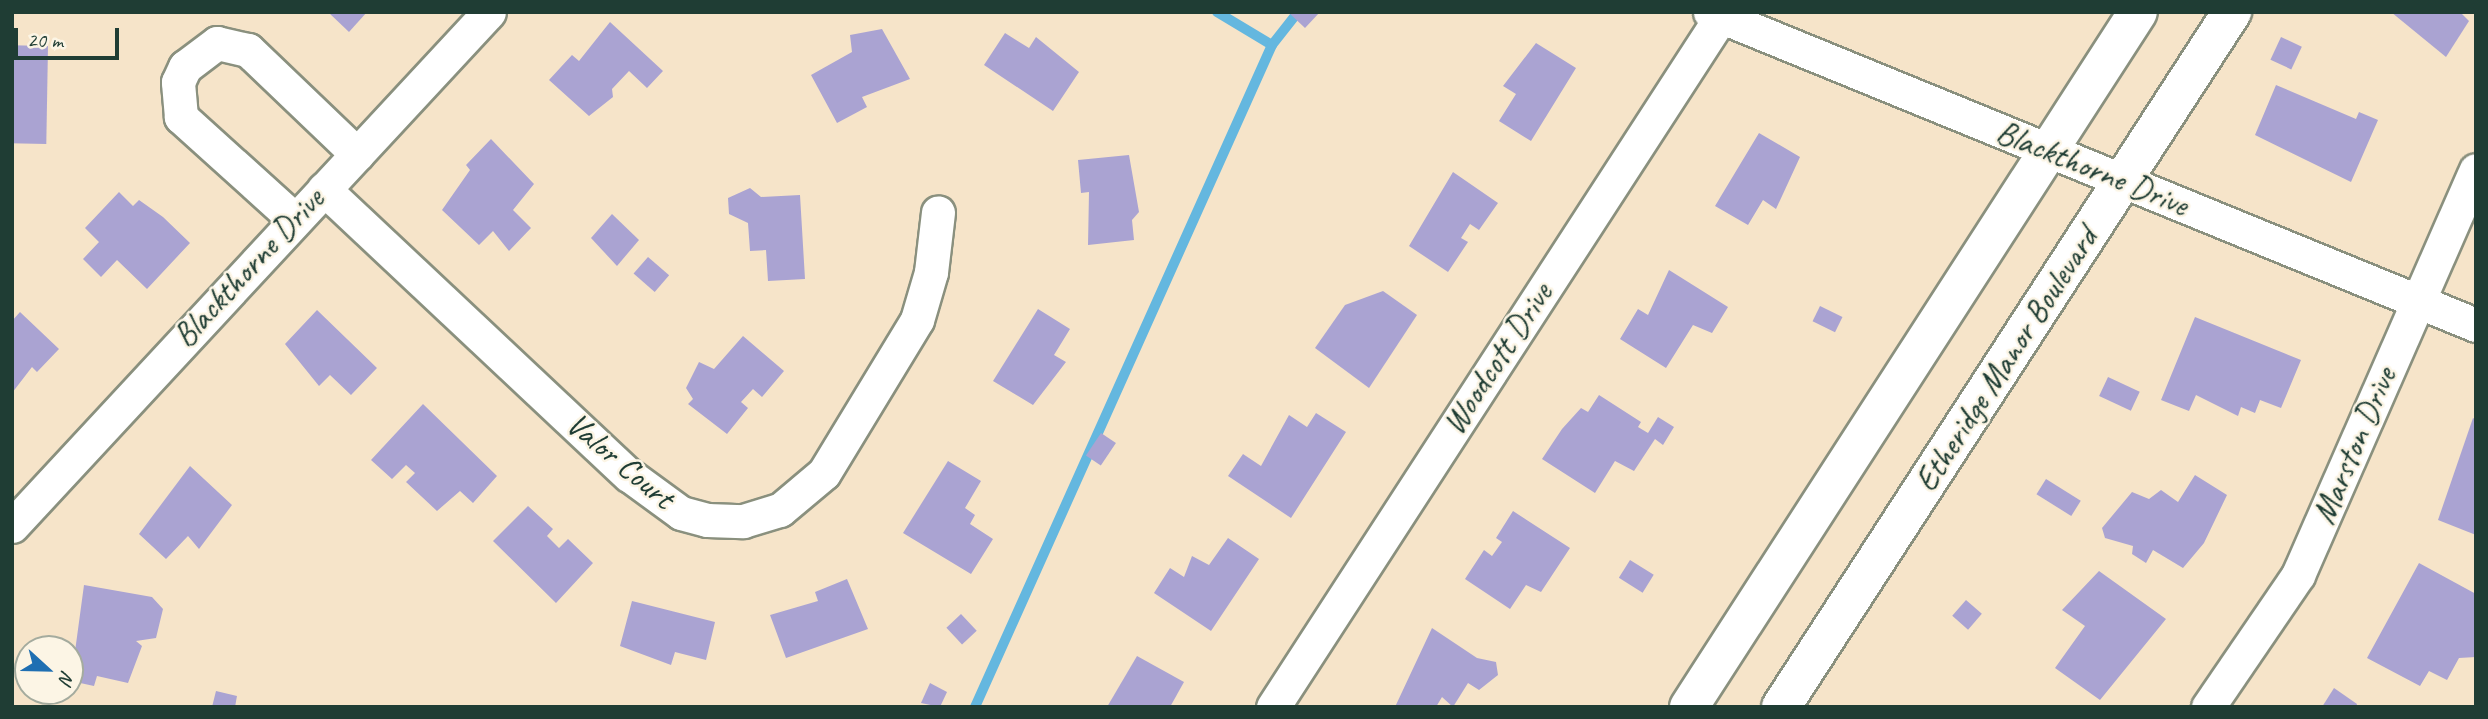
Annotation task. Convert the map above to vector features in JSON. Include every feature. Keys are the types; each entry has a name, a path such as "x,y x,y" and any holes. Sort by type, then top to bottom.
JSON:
{"main road":[{"path":"1689,707 2138,12"},
{"name":"Etheridge Manor Boulevard","path":"1781,707 2232,12"}],"street":[{"name":"Blackthorne Drive","path":"12,526 489,12"},
{"name":"Blackthorne Drive","path":"1718,14 2121,182 2476,324"},
{"name":"Woodcott Drive","path":"1273,707 1718,14"},
{"path":"295,220 181,117 178,82 185,67 217,43 248,50 357,153"},
{"name":"Marston Drive","path":"2208,707 2298,575 2415,300 2476,170"},
{"name":"Valor Court","path":"324,189 629,475 670,507 707,520 743,520 780,510 824,473 917,320 931,272 938,212"}],"building":[{"path":"328,12 367,12 349,32"},
{"path":"1288,12 1320,12 1305,28"},
{"path":"2391,12 2460,12 2469,21 2446,57"},
{"path":"610,22 663,71 647,88 629,71 612,89 613,97 589,116 549,80 572,55 579,61"},
{"path":"882,29 910,79 862,97 867,107 837,123 811,75 852,52 850,35"},
{"path":"1005,33 1029,48 1036,37 1079,72 1053,111 984,65"},
{"path":"2281,37 2302,47 2291,69 2270,60"},
{"path":"1536,43 1576,68 1531,141 1499,121 1516,94 1503,86"},
{"path":"12,45 48,46 46,144 12,143"},
{"path":"2276,85 2356,119 2359,112 2378,120 2351,182 2255,135"},
{"path":"1759,133 1800,157 1776,209 1763,200 1748,225 1715,206"},
{"path":"491,139 534,184 513,210 531,228 509,251 493,231 479,245 442,210 470,170 466,165"},
{"path":"1129,155 1139,212 1132,220 1134,240 1088,245 1089,192 1081,193 1078,160"},
{"path":"1453,172 1498,203 1479,230 1470,224 1461,238 1468,242 1448,272 1409,246"},
{"path":"750,188 761,197 800,195 805,279 768,281 766,250 750,251 748,223 729,214 728,198"},
{"path":"119,192 133,206 139,200 163,217 190,243 147,289 117,260 101,277 83,259 99,242 85,228"},
{"path":"612,214 639,240 617,266 591,238"},
{"path":"648,257 669,275 655,292 634,274"},
{"path":"1669,270 1728,307 1712,333 1693,325 1666,368 1620,339 1638,309 1648,315"},
{"path":"1383,291 1417,315 1369,388 1315,348 1345,305"},
{"path":"1820,306 1842,317 1835,332 1813,321"},
{"path":"1038,309 1070,329 1054,355 1066,362 1033,405 993,381"},
{"path":"317,310 377,368 351,395 330,375 319,386 285,344"},
{"path":"20,312 59,349 37,372 32,367 12,393 12,321"},
{"path":"2195,317 2301,360 2281,408 2260,400 2255,413 2241,407 2238,416 2196,395 2189,411 2161,400"},
{"path":"743,336 784,371 762,397 753,389 741,402 748,408 727,434 688,404 693,399 686,388 699,362 714,369"},
{"path":"2108,377 2140,392 2131,411 2099,396"},
{"path":"1599,395 1641,422 1638,427 1648,433 1658,417 1674,427 1663,445 1655,439 1634,471 1615,461 1595,493 1542,459 1562,429 1581,408 1588,412"},
{"path":"423,404 497,476 473,503 460,491 437,511 406,482 415,473 406,465 392,479 371,460"},
{"path":"1316,413 1346,432 1291,518 1228,476 1243,454 1261,466 1289,415 1307,427"},
{"path":"2473,418 2476,420 2476,535 2438,520"},
{"path":"1101,433 1116,443 1101,465 1086,455"},
{"path":"948,461 981,481 965,508 975,515 970,524 993,539 971,574 903,533"},
{"path":"190,466 232,505 199,549 188,536 166,559 139,534"},
{"path":"2195,475 2227,495 2204,543 2183,568 2153,550 2146,563 2132,554 2133,546 2105,538 2102,528 2132,492 2149,499 2161,490 2178,502"},
{"path":"2046,479 2081,501 2071,516 2036,494"},
{"path":"528,506 553,529 547,536 559,548 568,539 593,563 556,603 493,541"},
{"path":"1513,511 1570,548 1541,592 1526,585 1510,609 1465,579 1484,550 1492,556 1502,542 1496,538"},
{"path":"1228,538 1259,559 1211,631 1154,593 1170,568 1184,577 1192,556 1209,565"},
{"path":"1630,560 1654,575 1643,593 1619,578"},
{"path":"2419,563 2476,594 2476,657 2459,658 2447,680 2429,671 2420,686 2367,658"},
{"path":"2099,571 2166,619 2100,700 2055,668 2085,626 2062,610"},
{"path":"847,579 868,629 786,658 770,615 818,601 815,592"},
{"path":"84,585 152,597 163,609 156,638 136,641 142,646 128,683 97,676 94,686 84,684 84,635 77,635"},
{"path":"1966,600 1982,614 1968,630 1952,616"},
{"path":"632,601 715,622 706,660 675,652 671,665 620,646"},
{"path":"961,614 977,631 962,644 946,628"},
{"path":"1432,628 1477,658 1496,662 1498,675 1479,690 1468,683 1453,707 1442,697 1436,707 1395,707"},
{"path":"1137,656 1184,682 1170,707 1107,707"},
{"path":"930,683 947,692 940,707 921,703"},
{"path":"2334,688 2357,704 2356,707 2322,707"},
{"path":"216,691 237,696 235,707 212,707"}],"waterway":[{"path":"1217,12 1272,45"},
{"path":"975,707 1272,45 1298,12"}]}
